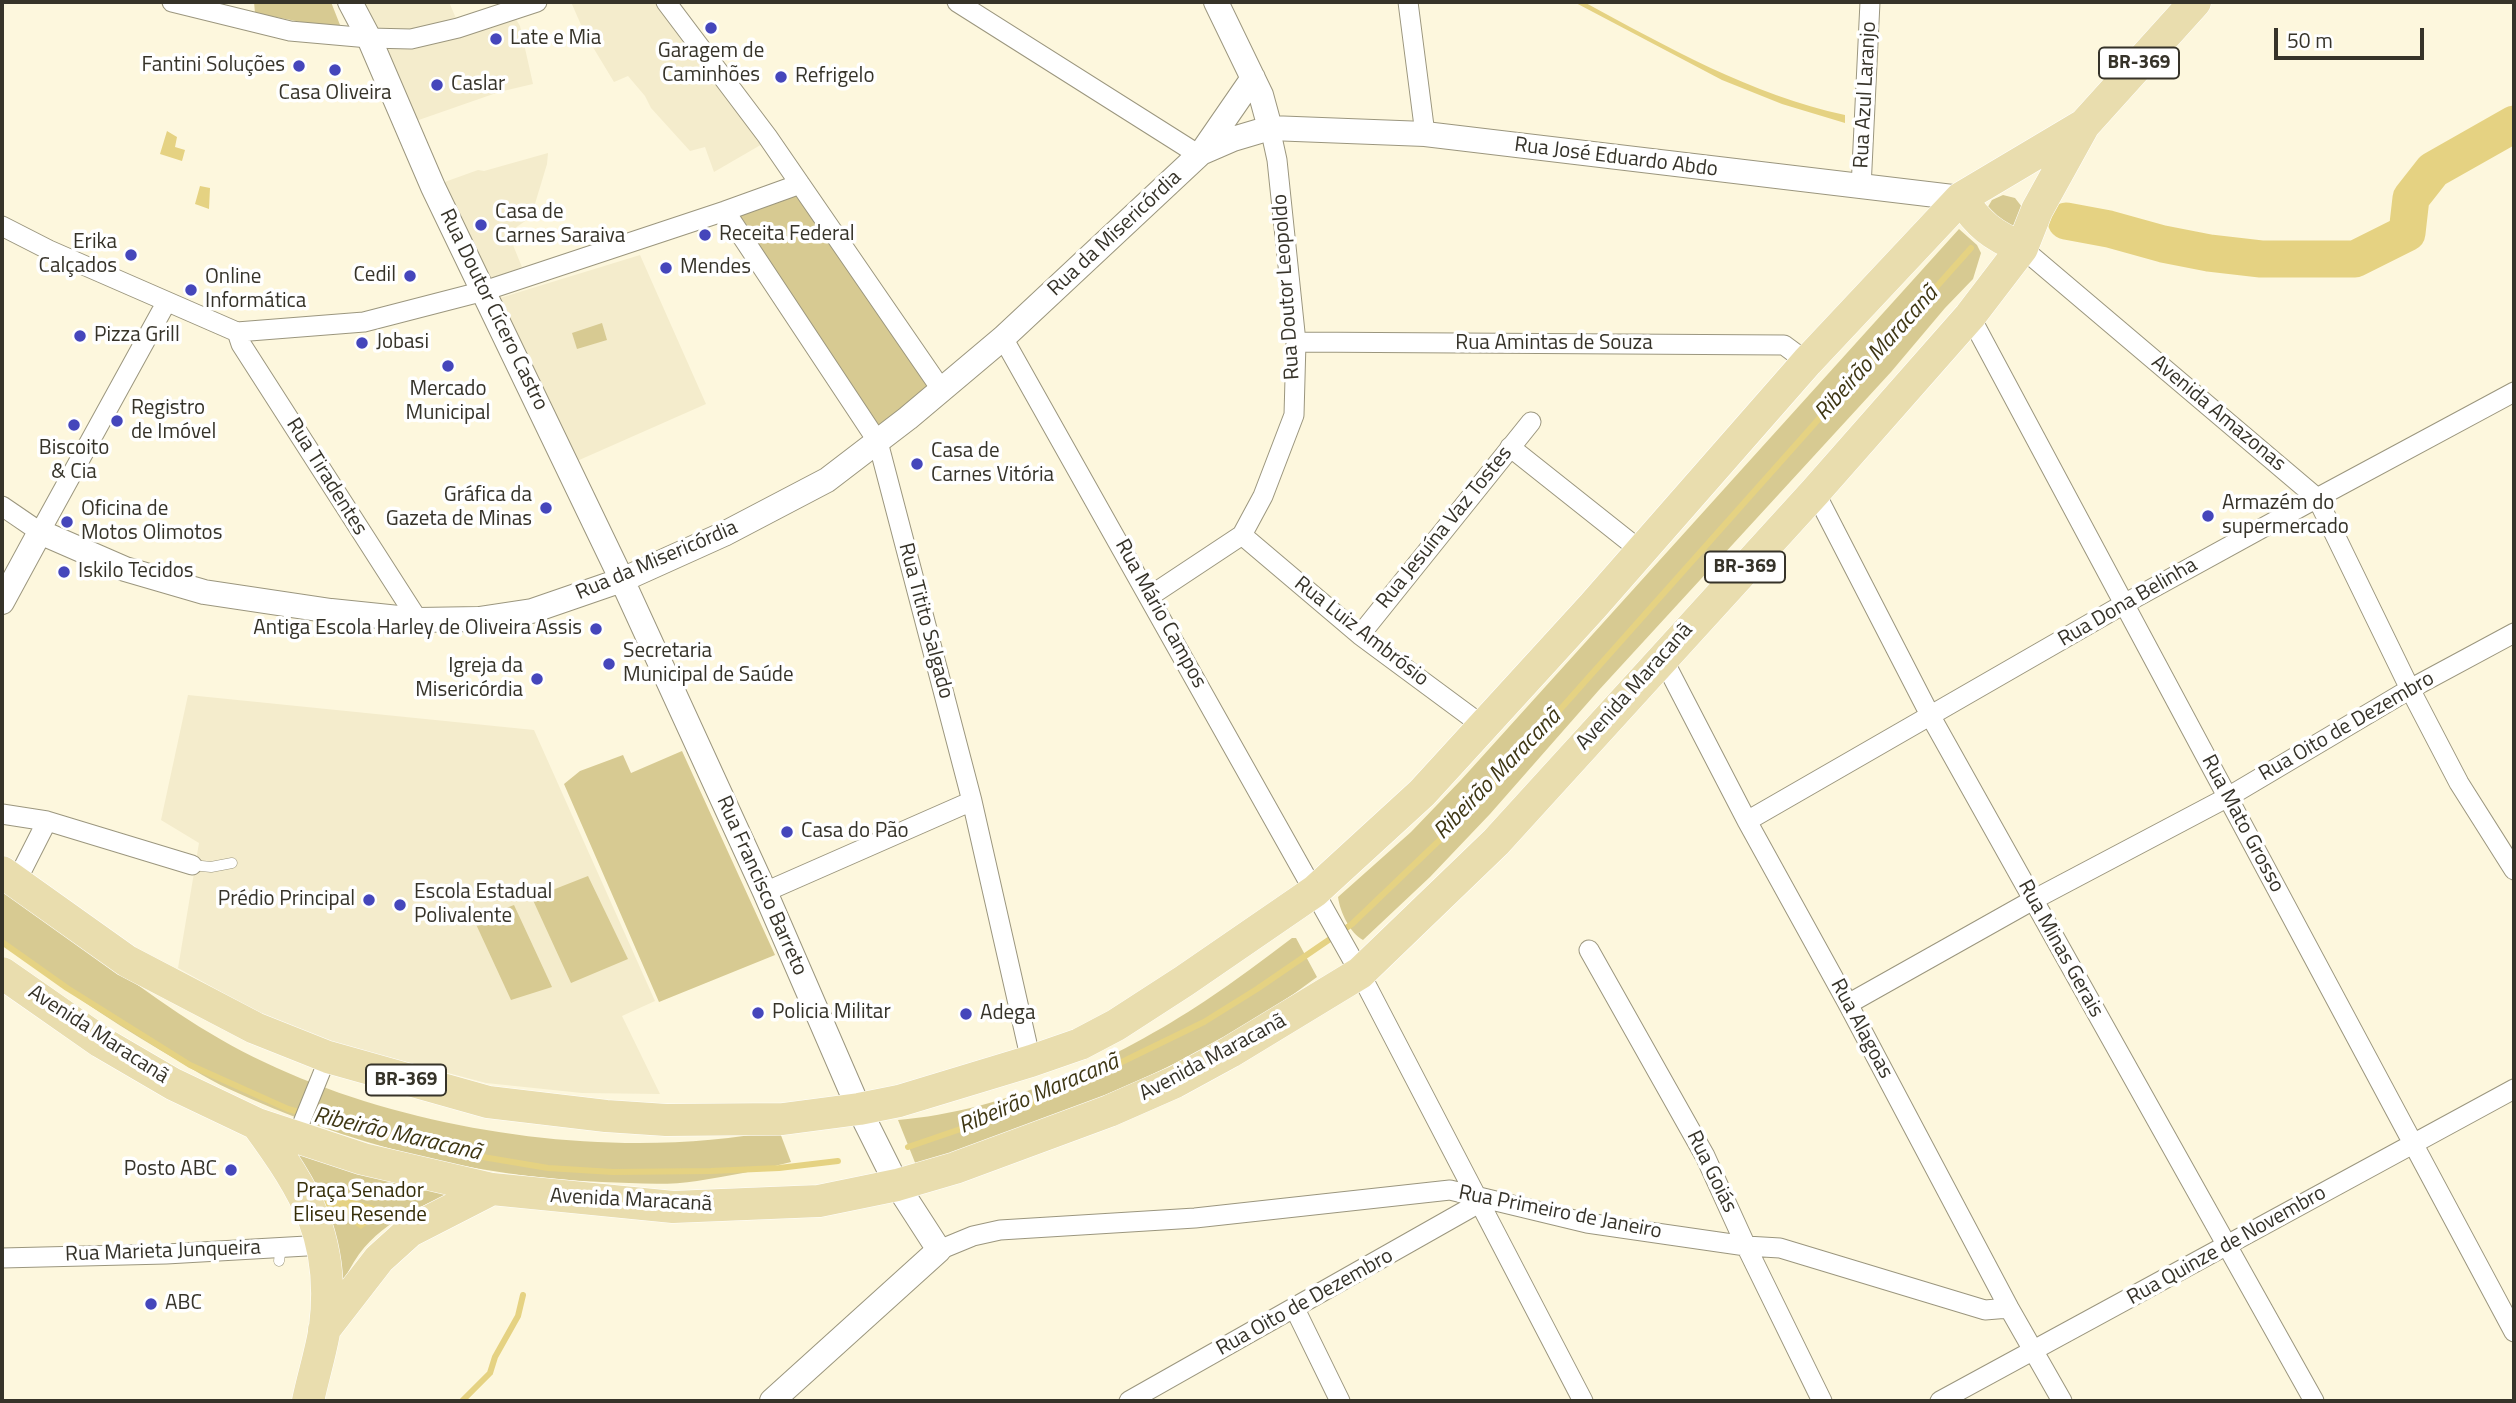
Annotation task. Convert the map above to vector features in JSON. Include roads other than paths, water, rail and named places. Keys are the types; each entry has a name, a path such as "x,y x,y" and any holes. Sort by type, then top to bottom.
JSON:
{"main road":[{"name":"Avenida Maracanã","path":"2,972 101,1042 173,1084 257,1124 299,1129 363,1159 492,1189 673,1207 819,1201 897,1185 955,1168 1056,1132 1175,1082 1230,1052 1356,966 1496,842 1815,492 1970,316 2022,248 2037,210 2084,125 2195,2"},
{"name":"Avenida Maracanã","path":"9,877 127,961 325,1065 488,1102 666,1120 783,1119 899,1101 1080,1044 1321,902 1641,551 1807,362 1961,198 2084,125"},
{"path":"2000,176 2021,188 2037,210"},
{"path":"1961,198 1976,221 1998,237 2022,248"},
{"path":"257,1124 300,1189 324,1245 324,1329 308,1401"},
{"path":"324,1329 379,1259 410,1231 492,1189"}],"street":[{"path":"172,2 290,31 411,39 458,28 537,2"},
{"name":"Rua Doutor Cícero Castro","path":"350,2 369,38 405,125 622,580"},
{"path":"666,2 767,136 942,389"},
{"path":"957,2 1200,154"},
{"path":"1216,2 1261,95 1270,128"},
{"path":"1408,2 1425,134"},
{"name":"Rua Azul Laranjo","path":"1861,188 1870,2"},
{"name":"Rua da Misericórdia","path":"2,506 40,532 125,569 204,592 331,611 418,620 479,619 532,611 622,580 724,534 827,480 878,442 1003,338 1200,154 1253,78"},
{"name":"Rua da Misericórdia","path":"1200,154 1233,139 1270,128"},
{"name":"Rua José Eduardo Abdo","path":"1270,128 1425,134 1961,198"},
{"name":"Rua Doutor Leopoldo","path":"1150,596 1242,535 1263,496 1294,415 1296,342 1277,160 1270,128"},
{"path":"2,226 166,303 237,332 364,322 484,291 800,184"},
{"name":"Rua Titito Salgado","path":"725,211 878,442 972,801 1031,1061"},
{"name":"Avenida Amazonas","path":"2022,248 2317,498 2459,783 2513,866"},
{"path":"2,601 166,303"},
{"name":"Rua Mato Grosso","path":"1970,316 2514,1332"},
{"name":"Rua Tiradentes","path":"237,332 242,344 418,620"},
{"name":"Rua Mário Campos","path":"1003,338 1356,966 1583,1401"},
{"name":"Rua Amintas de Souza","path":"1296,342 1784,345 1807,362"},
{"name":"Rua Dona Belinha","path":"1747,821 2124,604 2514,392"},
{"name":"Rua Jesuína Vaz Tostes","path":"1360,635 1531,422"},
{"path":"1510,447 1641,551"},
{"name":"Rua Minas Gerais","path":"1815,492 1931,717 2314,1401"},
{"name":"Rua Luiz Ambrósio","path":"1242,535 1360,635 1483,726"},
{"name":"Rua Francisco Barreto","path":"622,580 765,892 859,1109 897,1185 939,1250"},
{"name":"Rua Oito de Dezembro","path":"1848,1004 2033,900 2228,797 2410,689 2514,634"},
{"name":"Rua Alagoas","path":"1662,657 2008,1308 2062,1401"},
{"path":"765,892 972,801"},
{"path":"2,814 47,821 192,865"},
{"path":"9,877 47,821"},
{"name":"Rua Goiás","path":"1589,950 1705,1156 1822,1401"},
{"path":"299,1129 325,1065"},
{"name":"Rua Quinze de Novembro","path":"1940,1401 2514,1089"},
{"name":"Rua Primeiro de Janeiro","path":"939,1250 973,1236 1000,1230 1195,1218 1450,1191 1477,1200 1587,1223 1746,1246 1780,1248 1985,1310 2008,1308"},
{"name":"Rua Oito de Dezembro","path":"1129,1401 1295,1309 1477,1200"},
{"name":"Rua Marieta Junqueira","path":"2,1258 280,1254 324,1245"},
{"path":"772,1401 939,1250"},
{"path":"1295,1309 1340,1401"}],"lane":[{"path":"192,865 211,867 232,863"}],"waterway":[{"name":"Ribeirão Maracanã","path":"2066,221 2209,253 2261,259 2355,259 2407,233 2411,198 2433,170 2514,124"},
{"name":"Ribeirão Maracanã","path":"908,1147 1022,1108 1204,1022 1352,924 1446,834 1516,759 1971,248"},
{"name":"Ribeirão Maracanã","path":"2,942 67,988 190,1065 288,1109 365,1130 459,1153 548,1168 613,1172 711,1171 779,1168 838,1161"},
{"path":"462,1401 490,1373 495,1357 518,1316 523,1295"}],"place":[{"name":"Garagem de Caminhões","path":"711,28"},
{"name":"Late e Mia","path":"496,39"},
{"name":"Fantini Soluções","path":"299,66"},
{"name":"Casa Oliveira","path":"335,70"},
{"name":"Refrigelo","path":"781,77"},
{"name":"Caslar","path":"437,85"},
{"name":"Casa de Carnes Saraiva","path":"481,225"},
{"name":"Receita Federal","path":"705,235"},
{"name":"Erika Calçados","path":"131,255"},
{"name":"Mendes","path":"666,268"},
{"name":"Cedil","path":"410,276"},
{"name":"Online Informática","path":"191,290"},
{"name":"Pizza Grill","path":"80,336"},
{"name":"Jobasi","path":"362,343"},
{"name":"Mercado Municipal","path":"448,366"},
{"name":"Registro de Imóvel","path":"117,421"},
{"name":"Biscoito & Cia","path":"74,425"},
{"name":"Casa de Carnes Vitória","path":"917,464"},
{"name":"Gráfica da Gazeta de Minas","path":"546,508"},
{"name":"Armazém do supermercado","path":"2208,516"},
{"name":"Oficina de Motos Olimotos","path":"67,522"},
{"name":"Iskilo Tecidos","path":"64,572"},
{"name":"Antiga Escola Harley de Oliveira Assis","path":"596,629"},
{"name":"Secretaria Municipal de Saúde","path":"609,664"},
{"name":"Igreja da Misericórdia","path":"537,679"},
{"name":"Casa do Pão","path":"787,832"},
{"name":"Prédio Principal","path":"369,900"},
{"name":"Escola Estadual Polivalente","path":"400,905"},
{"name":"Policia Militar","path":"758,1013"},
{"name":"Adega","path":"966,1014"},
{"name":"Posto ABC","path":"231,1170"},
{"name":"ABC","path":"151,1304"}],"park label":[{"name":"Praça Senador Eliseu Resende","path":"360,1204"}]}
